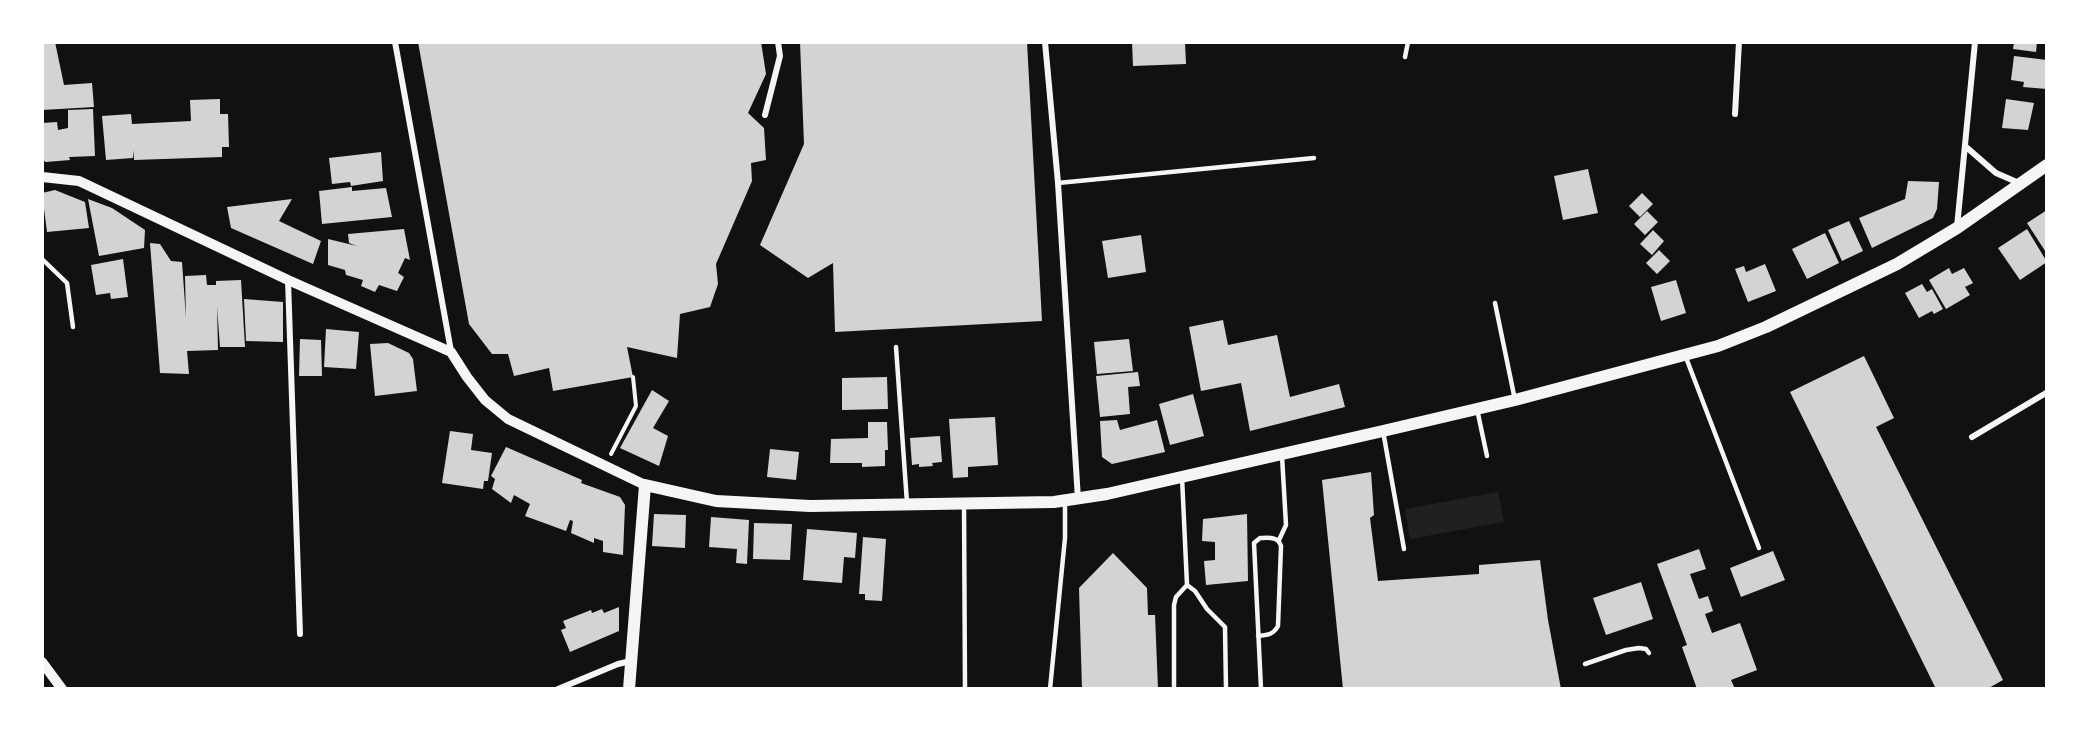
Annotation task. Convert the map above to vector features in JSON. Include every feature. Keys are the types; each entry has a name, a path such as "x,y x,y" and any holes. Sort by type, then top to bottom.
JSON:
{"main road":[{"path":"629,689 645,485 716,501 810,506 1072,500 1477,410 1685,356 1718,346 1774,323 1897,264 1957,228 2047,165"}],"street":[{"path":"395,42 451,352 485,400 508,419 645,485"},
{"path":"765,115 780,56 778,42"},
{"path":"1045,42 1058,183 1072,500"},
{"path":"1735,114 1739,42"},
{"path":"1957,228 1975,42"},
{"path":"1965,146 1996,173 2019,183"},
{"path":"42,177 79,182 288,280 451,352"},
{"path":"288,280 300,634"},
{"path":"1972,437 2047,394"},
{"path":"558,689 618,664 632,661"},
{"path":"42,662 62,689"}],"lane":[{"path":"1405,57 1407,42"},
{"path":"1058,183 1314,158"},
{"path":"42,259 67,283 73,327"},
{"path":"1495,303 1515,400"},
{"path":"896,347 907,503"},
{"path":"1685,356 1759,548"},
{"path":"1477,410 1487,456"},
{"path":"1383,431 1404,549"},
{"path":"1258,636 1275,632 1278,626 1281,546 1279,540 1286,525 1282,454"},
{"path":"1174,689 1174,605 1176,597 1187,585 1182,476"},
{"path":"1050,689 1065,538 1072,500"},
{"path":"964,504 965,689"},
{"path":"1261,689 1254,543 1260,538 1279,540"},
{"path":"1187,585 1195,591 1207,609 1225,627 1226,689"},
{"path":"1585,664 1632,649 1646,650 1649,653"}],"path":[{"path":"608,460 636,406 633,377"}],"shaded area":[{"path":"1498,492 1504,522 1410,539 1405,509"}],"building":[{"path":"42,42 55,42 64,85 92,83 94,107 42,110"},
{"path":"418,42 761,42 766,74 748,113 764,128 766,160 751,163 752,181 716,264 718,284 710,307 680,314 677,358 627,347 633,377 553,391 549,368 514,376 508,354 492,354 469,324"},
{"path":"800,42 1027,42 1042,321 835,332 833,263 808,278 760,245 804,144"},
{"path":"1132,42 1185,42 1186,64 1133,66"},
{"path":"2014,42 2037,42 2036,52 2013,49"},
{"path":"2014,56 2047,60 2047,89 2023,87 2024,82 2011,80"},
{"path":"220,99 220,114 228,114 229,147 222,147 222,157 134,160 134,150 133,158 106,160 102,116 131,114 132,124 191,121 190,100"},
{"path":"2006,99 2034,103 2028,130 2002,128"},
{"path":"93,109 95,156 69,157 70,160 46,162 42,160 42,123 57,122 58,130 68,128 68,110"},
{"path":"381,152 383,181 351,186 350,182 332,184 329,158"},
{"path":"1588,169 1598,213 1563,220 1554,176"},
{"path":"1908,181 1939,182 1937,209 1933,218 1872,248 1859,218 1905,199"},
{"path":"352,187 352,191 386,188 392,217 322,224 319,191"},
{"path":"55,190 85,202 89,228 47,232 42,193"},
{"path":"1642,193 1653,204 1640,217 1629,206"},
{"path":"88,199 112,208 145,230 144,248 99,256"},
{"path":"292,199 279,221 321,241 313,264 231,228 227,207"},
{"path":"2047,210 2047,254 2027,223"},
{"path":"1647,211 1658,222 1645,235 1634,224"},
{"path":"1849,221 1863,251 1842,261 1828,230"},
{"path":"404,229 410,260 405,258 398,273 404,277 397,291 379,285 375,292 361,286 363,280 346,275 345,270 328,265 328,239 357,246 349,243 348,234"},
{"path":"2027,229 2047,262 2020,280 1998,248"},
{"path":"1653,230 1664,241 1652,255 1640,244"},
{"path":"1825,233 1839,263 1807,279 1792,249"},
{"path":"1141,235 1146,272 1108,278 1102,241"},
{"path":"150,243 160,244 171,261 182,262 186,318 185,276 206,275 207,285 216,285 216,281 241,280 245,347 220,347 217,307 218,350 187,351 189,374 160,373"},
{"path":"1659,250 1670,261 1657,274 1646,263"},
{"path":"123,259 128,297 111,299 110,293 96,295 91,265"},
{"path":"1765,264 1776,291 1748,302 1735,269 1744,266 1746,272"},
{"path":"1949,268 1952,274 1964,268 1973,283 1965,287 1970,295 1946,309 1929,280"},
{"path":"1676,280 1686,313 1661,321 1651,287"},
{"path":"1922,284 1927,292 1932,289 1943,309 1934,314 1932,311 1919,318 1905,293"},
{"path":"244,299 283,302 283,342 246,341"},
{"path":"1223,320 1228,345 1277,335 1290,397 1339,384 1345,407 1250,431 1241,383 1201,391 1189,327"},
{"path":"326,329 359,332 356,369 324,367"},
{"path":"300,339 321,340 322,376 299,376"},
{"path":"1129,339 1133,371 1097,374 1094,342"},
{"path":"388,343 409,353 413,359 417,391 375,396 370,344"},
{"path":"1864,356 1894,418 1876,427 2003,680 1987,689 1936,689 1790,392"},
{"path":"1138,372 1140,386 1128,387 1130,414 1100,417 1096,376"},
{"path":"887,377 888,409 842,410 842,378"},
{"path":"652,390 669,401 653,428 668,436 659,466 620,448"},
{"path":"1193,394 1204,436 1170,445 1159,404"},
{"path":"995,417 998,465 968,467 968,477 953,478 949,419"},
{"path":"1117,420 1120,430 1157,420 1165,452 1112,464 1102,457 1100,421"},
{"path":"868,422 887,422 888,450 885,450 885,466 862,467 862,463 830,463 831,439 868,438"},
{"path":"450,431 473,434 471,450 492,453 488,481 484,481 483,489 442,483"},
{"path":"940,436 942,462 932,463 933,466 912,465 910,438"},
{"path":"506,447 582,480 581,483 620,497 625,505 623,555 603,552 603,541 594,538 594,543 571,533 573,521 570,520 566,531 525,516 530,504 514,495 511,503 492,489 495,479 491,476"},
{"path":"770,449 799,452 796,480 767,477"},
{"path":"1371,472 1374,515 1370,518 1378,581 1479,574 1479,565 1540,560 1561,689 1343,689 1322,480"},
{"path":"654,514 686,515 685,548 652,546"},
{"path":"1247,514 1248,581 1206,585 1204,561 1215,560 1215,542 1202,541 1203,519"},
{"path":"711,517 749,520 747,564 736,563 737,549 709,547"},
{"path":"754,523 792,524 790,560 753,559"},
{"path":"807,529 857,533 855,558 844,557 842,583 803,580"},
{"path":"863,537 886,539 882,601 865,600 865,594 859,594"},
{"path":"1699,549 1706,569 1690,574 1699,599 1708,596 1713,611 1705,614 1712,633 1740,623 1757,670 1731,680 1735,689 1697,689 1682,647 1687,645 1657,564"},
{"path":"1773,551 1785,580 1741,597 1730,568"},
{"path":"1113,553 1147,588 1148,615 1155,615 1158,689 1082,689 1079,588"},
{"path":"1641,582 1653,619 1606,635 1593,598"},
{"path":"619,607 619,631 570,652 561,630 566,628 563,621 591,610 592,613 602,609 604,613"}]}
